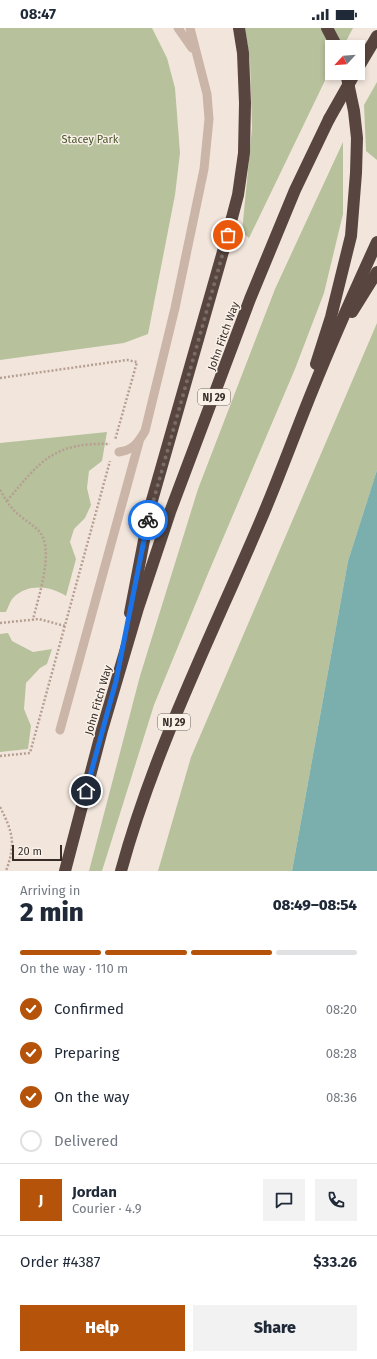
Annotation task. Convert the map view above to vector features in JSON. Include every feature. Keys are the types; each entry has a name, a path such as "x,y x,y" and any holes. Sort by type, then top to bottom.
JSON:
{"highway":[{"path":"116,681 151,504 238,195 244,153 245,103 243,53 239,28"},
{"path":"327,28 333,40"},
{"path":"365,55 377,36"},
{"path":"290,451 331,317 351,236 356,174 357,138 354,111 347,80"},
{"name":"John Fitch Way","path":"65,871 116,681 170,512 250,299 296,190 329,119 351,80"},
{"name":"NJ 29","path":"121,871 131,835 154,772 196,670 261,522 334,340 377,242"},
{"path":"334,340 377,272"}],"lane":[{"path":"178,28 195,52"},
{"path":"60,730 139,441 145,431 175,308 204,169 209,118 207,94 190,28"},
{"path":"119,452 127,451 139,441"}],"path":[{"path":"0,378 127,360 137,362 114,444 84,444 57,452 43,460 7,501"},
{"path":"0,756 30,753 110,459"},
{"path":"0,490 12,509 38,530 43,536 46,545 44,571 33,620"},
{"path":"0,623 39,619 64,626"},
{"path":"0,807 13,838 11,856 6,871"}],"green space":[{"name":"Stacey Park","path":"0,28 152,28 167,58 175,88 180,153 175,195 148,334 124,343 0,360"},
{"path":"245,28 353,28 347,40 325,40 325,80 249,238 242,232 252,128 250,61"},
{"path":"377,82 377,160 366,151 364,105"},
{"path":"343,142 343,214 324,293 295,369 154,705 102,871 89,871 140,676 198,489 275,289"},
{"path":"377,323 377,470 348,561 292,871 158,871 191,757"},
{"path":"107,432 102,461 89,471 87,488 91,505 85,518 74,529 70,542 76,559 66,596 46,588 32,588 19,593 12,599 6,612 0,612 0,443"},
{"path":"8,633 12,641 33,652 52,649 47,664 40,668 26,683 24,709 31,726 28,749 0,752 0,634"}],"water":[{"path":"377,470 377,871 292,871 348,561"}],"way so far":[{"path":"148,520 151,504 228,235"}],"route":[{"path":"86,791 116,681 148,520"}]}
